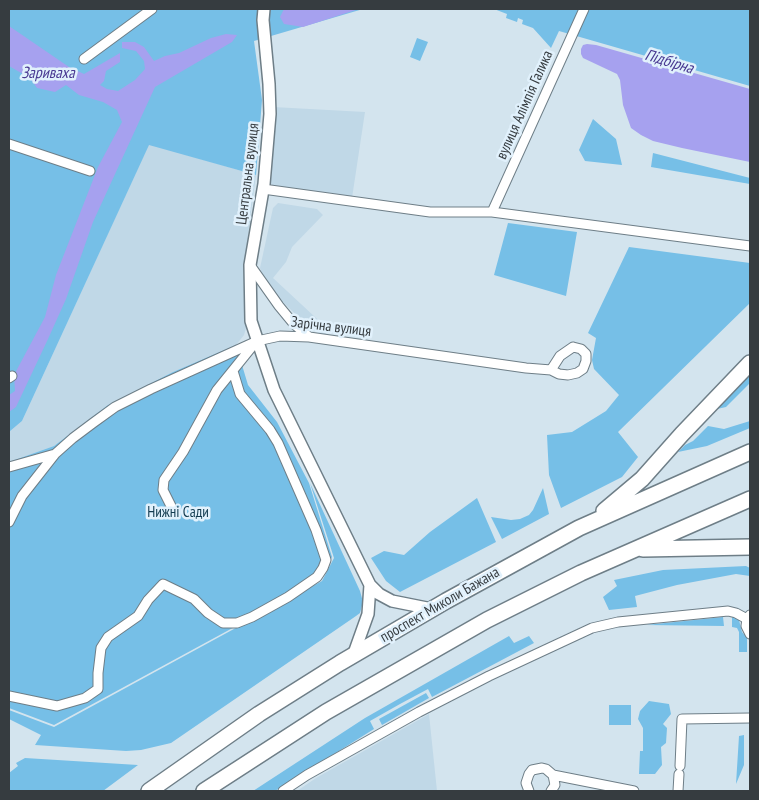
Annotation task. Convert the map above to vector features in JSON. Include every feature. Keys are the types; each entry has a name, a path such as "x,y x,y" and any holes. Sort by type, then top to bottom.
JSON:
{"highway":[{"path":"579,528 616,502 642,479 676,440 750,363"},
{"name":"проспект Миколи Бажана","path":"149,791 259,714 432,609 579,528 750,452"},
{"path":"204,791 326,712 486,620 581,573 750,499"},
{"path":"634,549 750,546"}],"street":[{"path":"84,58 152,9"},
{"name":"Центральна вулиця","path":"257,341 251,321 250,265 263,189 270,114 263,20 264,9"},
{"name":"вулиця Алімпія Галика","path":"492,212 584,9"},
{"path":"9,144 90,171"},
{"path":"263,189 430,212 492,212 750,246"},
{"path":"250,265 279,306 309,338"},
{"name":"Зарічна вулиця","path":"9,522 22,496 55,454 73,438 115,408 151,389 257,341 280,336 309,338 550,370"},
{"path":"171,506 163,490 164,480 183,452 212,397 257,341"},
{"path":"257,341 274,390 370,585 392,601 432,609"},
{"path":"9,696 57,706 85,698 98,689 101,648 108,637 138,616 148,600 163,584 194,599 223,623 237,622 252,617 288,597 317,577 324,568 326,560 316,530 278,443 270,430 240,394 233,371"},
{"path":"9,467 55,454"},
{"path":"353,656 368,614 370,585"},
{"path":"284,791 314,771 419,712 489,676 592,628 618,622 728,611 749,617 746,626 750,635"},
{"path":"678,791 682,719 750,718"},
{"path":"530,791 526,783 527,778 532,770 542,768 553,775 634,791"},
{"path":"551,791 554,785 553,775"}],"shaded area":[{"path":"273,107 365,112 352,198 274,187 269,182"},
{"path":"149,144 256,175 246,251 244,282 246,328 244,335 236,345 173,372 108,405 54,446 9,462 9,432 22,421"},
{"path":"278,203 317,209 323,215 292,247 286,262 273,278 329,330 323,336 309,327 268,288 260,268 273,208"},
{"path":"429,714 437,791 297,791 316,778"}],"green space":[{"path":"9,9 363,9 254,41 262,100 256,175 149,145 22,421 9,432"},
{"path":"494,9 750,9 750,86 559,31 551,48 533,28 522,24 523,20 518,18 517,22 506,18 507,14"},
{"path":"417,38 428,42 420,61 410,57"},
{"path":"593,119 616,139 622,165 585,161 579,150"},
{"path":"653,153 750,178 750,184 651,167"},
{"path":"508,223 577,232 566,296 494,275"},
{"path":"629,247 750,263 750,303 618,432 638,457 622,477 561,508 549,475 547,435 572,432 606,411 619,395 594,369 592,360 596,338 588,333"},
{"name":"Нижні Сади","path":"236,345 248,385 277,422 309,483 332,557 321,580 54,725 9,708 9,462 54,446 108,405 173,372"},
{"path":"750,375 750,383 726,407 717,409"},
{"path":"750,421 750,428 707,446 678,452 685,445 693,441 708,426 724,429"},
{"path":"310,483 360,591 363,602 360,613 171,743 141,750 126,751 35,745 41,735 9,719 9,710 54,727 322,581 334,558"},
{"path":"543,488 549,514 502,539 491,517 511,520 529,515"},
{"path":"477,498 496,542 400,592 386,581 371,558 384,551 404,555 430,532"},
{"path":"746,566 750,568 750,576 736,574 677,585 635,596 637,607 609,610 603,597 617,586 614,580 663,570"},
{"path":"723,617 724,626 646,625"},
{"path":"732,617 739,620 742,632 747,638 747,652 739,652 739,632 737,628 732,627"},
{"path":"509,636 514,643 529,636 534,643 432,697 428,689 370,721 374,729 275,791 253,791 365,718"},
{"path":"426,693 429,698 382,725 379,719"},
{"path":"649,701 669,704 671,714 663,724 667,728 666,743 661,747 662,765 655,774 639,774 640,751 643,751 643,728 638,719 640,711"},
{"path":"609,705 631,705 631,725 609,725"},
{"path":"744,735 744,765 736,784 739,736"},
{"path":"25,758 138,765 103,791 9,791 9,773 18,766 16,763"}],"water":[{"path":"284,9 359,9 303,27 284,24 280,17"},
{"name":"Зариваха","path":"9,26 69,67 84,74 120,53 120,62 106,71 104,81 100,85 107,89 118,91 135,80 145,69 144,61 136,51 122,48 122,42 135,42 144,47 154,61 179,53 211,38 226,34 237,35 232,42 155,87 93,222 66,299 16,407 9,412 9,395 15,391 14,375 45,317 56,275 98,167 122,122 117,110 103,102 79,95 66,85 55,92 37,88 30,78 9,66"},
{"path":"587,44 750,89 750,162 653,141 631,128 623,105 620,80 617,74 583,58 581,49 583,45"}],"water label":[{"name":"Підбірна","path":"669,62"}]}
